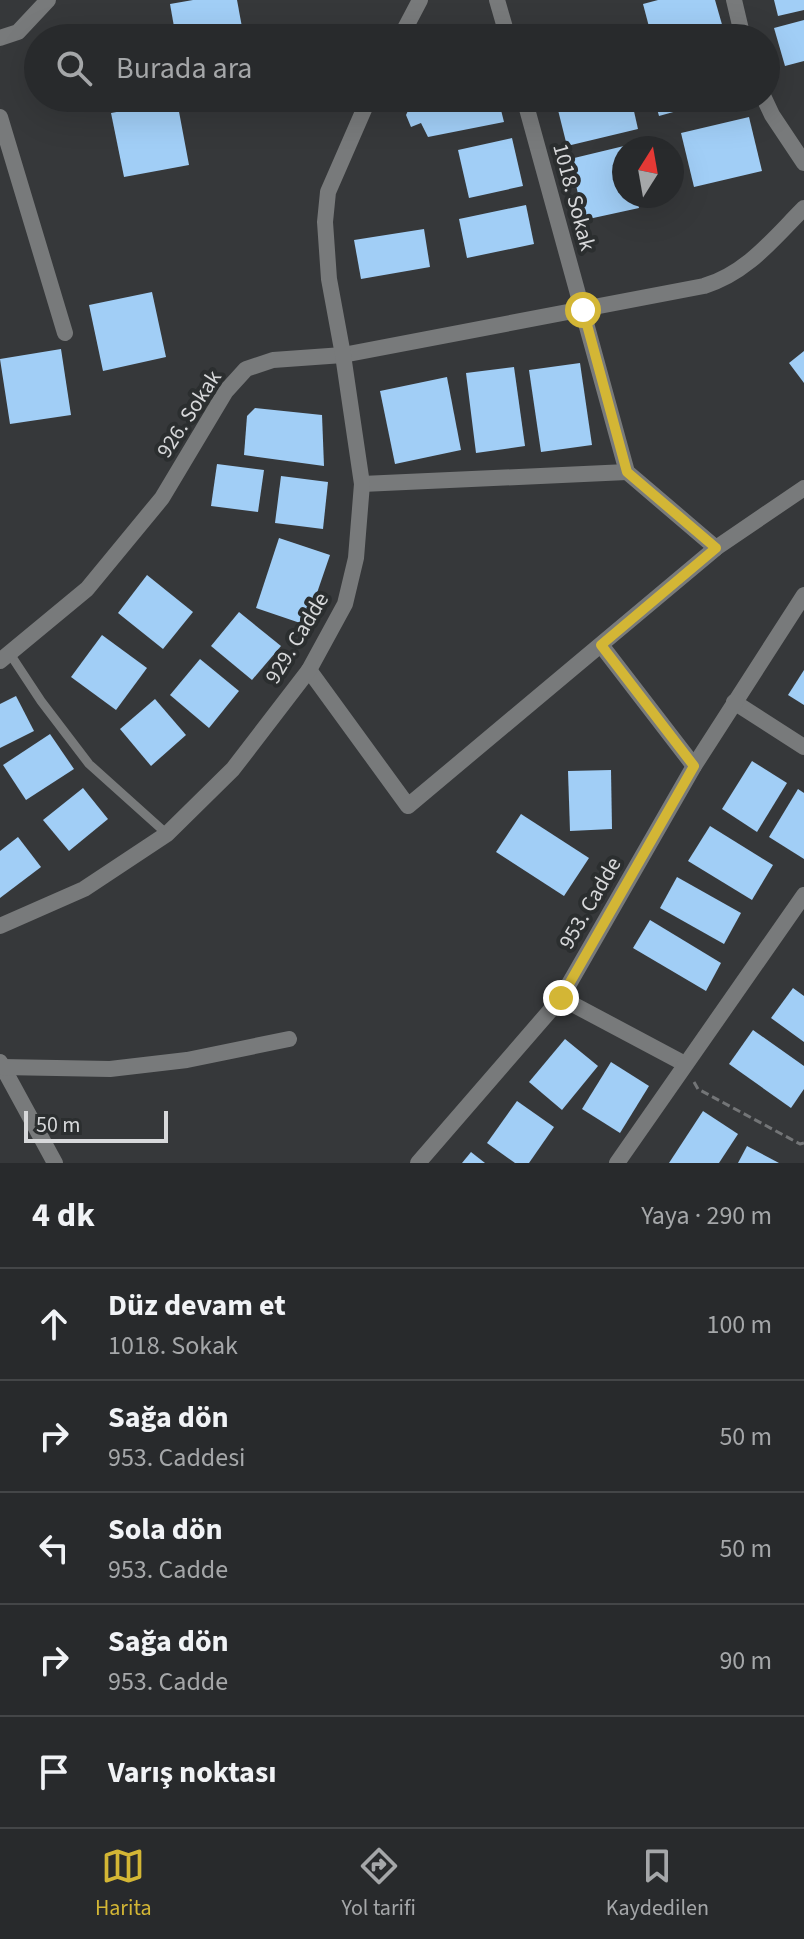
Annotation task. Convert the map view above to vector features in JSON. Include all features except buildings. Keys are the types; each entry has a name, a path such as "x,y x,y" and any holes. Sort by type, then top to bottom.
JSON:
{"street":[{"path":"26,24 48,0"},
{"path":"407,24 420,0"},
{"path":"497,0 504,24"},
{"path":"734,0 740,24"},
{"path":"0,38 18,32 24,26"},
{"name":"929. Cadde","path":"0,926 84,889 167,834 233,769 309,670 345,604 356,558 362,484 329,279 325,222 328,192 363,112"},
{"name":"1018. Sokak","path":"528,112 627,472"},
{"path":"771,112 804,163"},
{"path":"0,117 65,333"},
{"name":"926. Sokak","path":"5,658 87,589 162,498 226,391 246,369 273,360 343,355 723,280 756,257 804,208"},
{"path":"362,484 627,472 716,548"},
{"path":"309,670 408,806 716,548 804,488"},
{"name":"953. Cadde","path":"418,1163 561,998 694,766 804,595"},
{"path":"601,645 694,766"},
{"path":"734,702 804,747"},
{"path":"617,1163 804,895"},
{"path":"561,998 685,1064"},
{"path":"1,1064 110,1069 187,1060 289,1039"},
{"path":"1,1064 55,1163"}],"lane":[{"path":"5,658 89,764 167,834"}],"path":[{"path":"685,1064 698,1089 800,1144 804,1143"}],"route":[{"path":"561,998 694,766 601,645 716,548 627,472 583,310"}]}
